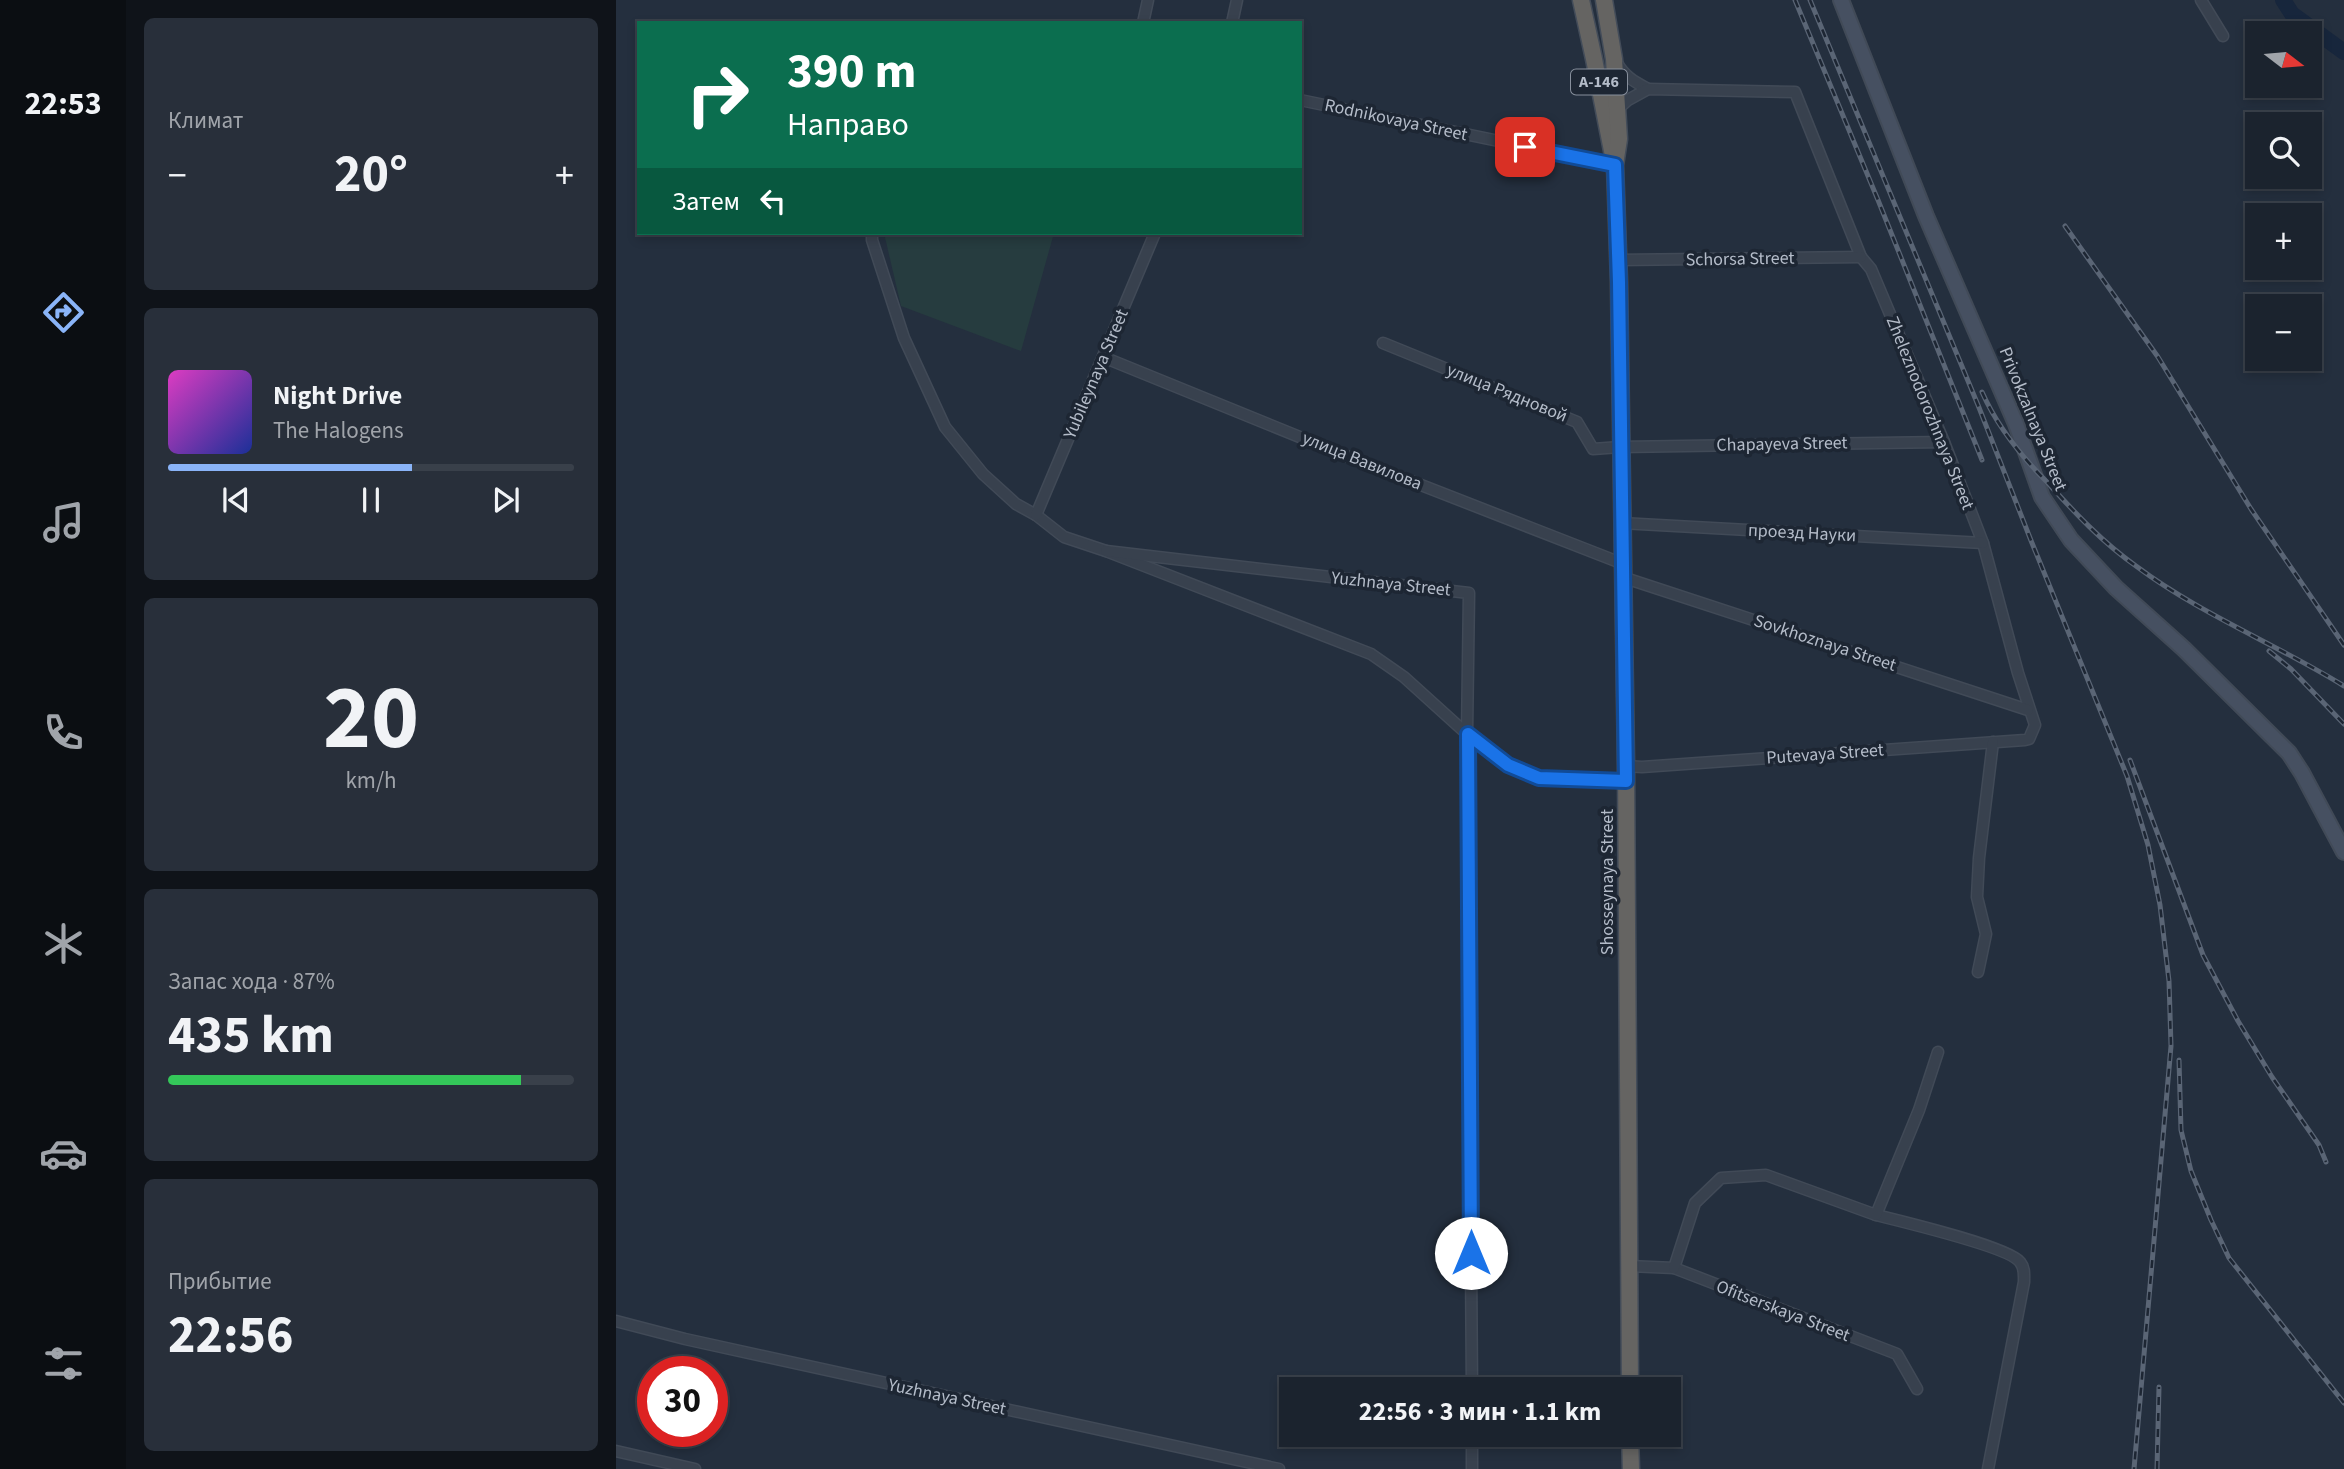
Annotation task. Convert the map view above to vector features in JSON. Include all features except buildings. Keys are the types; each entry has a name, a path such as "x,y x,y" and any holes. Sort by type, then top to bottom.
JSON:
{"highway":[{"name":"А-146","path":"1581,0 1615,165"},
{"name":"А-146","path":"1604,0 1614,59 1618,109 1619,139 1615,165"},
{"name":"Shosseynaya Street","path":"1615,165 1626,773 1630,1377"},
{"path":"1630,1447 1630,1469"}],"main road":[{"name":"Privokzalnaya Street","path":"1841,0 1923,208 2016,424 2042,497 2071,540 2116,588 2185,649 2289,753 2344,852"}],"street":[{"path":"1143,21 1147,0"},
{"path":"1232,21 1237,0"},
{"path":"2201,0 2222,36"},
{"path":"1614,59 1632,81 1648,89"},
{"path":"1618,109 1648,89"},
{"name":"Zheleznodorozhnaya Street","path":"1648,89 1795,92 1861,257 1871,269 1944,442 1983,543 2028,710 2035,725 2029,739 2025,740"},
{"name":"Rodnikovaya Street","path":"1302,100 1615,165"},
{"path":"872,235 904,338 945,427 983,474 1016,504 1036,515 1064,537 1106,551"},
{"name":"Yubileynaya Street","path":"1036,515 1155,235"},
{"name":"Schorsa Street","path":"1618,260 1861,257"},
{"name":"улица Рядновой","path":"1383,343 1577,422 1593,449 1620,447"},
{"name":"улица Вавилова","path":"1103,357 1622,570"},
{"name":"Chapayeva Street","path":"1620,447 1944,442"},
{"name":"проезд Науки","path":"1621,523 1983,543"},
{"name":"Yuzhnaya Street","path":"1106,551 1469,593 1472,1377"},
{"name":"Putevaya Street","path":"1106,551 1371,654 1404,677 1468,734 1508,765 1539,778 1626,773 1642,767 2025,740"},
{"name":"Sovkhoznaya Street","path":"1622,570 2028,710"},
{"path":"1978,972 1986,934 1977,897 1979,858 1993,742"},
{"path":"1877,1215 1919,1110 1938,1052"},
{"path":"1674,1268 1695,1203 1721,1178 1766,1175 1877,1215 1975,1242 2019,1259 2024,1269 2024,1282 1989,1469"},
{"name":"Ofitserskaya Street","path":"1629,1266 1674,1268 1896,1354 1917,1389"},
{"name":"Yuzhnaya Street","path":"616,1321 685,1339 1279,1469"},
{"path":"1472,1447 1472,1469"},
{"path":"616,1451 695,1469"}],"green space":[{"path":"884,235 1053,235 1021,351 901,306"}],"waterway":[{"path":"2283,0 2292,14 2344,52"}],"railway":[{"path":"1795,0 1982,460"},
{"path":"1810,0 1978,405 2127,776 2148,845 2160,905 2169,981 2171,1046 2134,1469"},
{"path":"2065,226 2158,357 2251,509 2344,645"},
{"path":"1982,392 2002,429 2028,462 2089,527 2124,557 2186,599 2344,686"},
{"path":"2269,651 2291,669 2344,724"},
{"path":"2130,760 2203,955 2238,1021 2272,1077 2319,1145 2326,1162"},
{"path":"2179,1060 2181,1130 2191,1171 2229,1258 2344,1403"},
{"path":"2157,1469 2159,1387"}],"route":[{"path":"1471,1253 1468,734 1508,765 1539,778 1626,781 1615,165 1525,147"}]}
